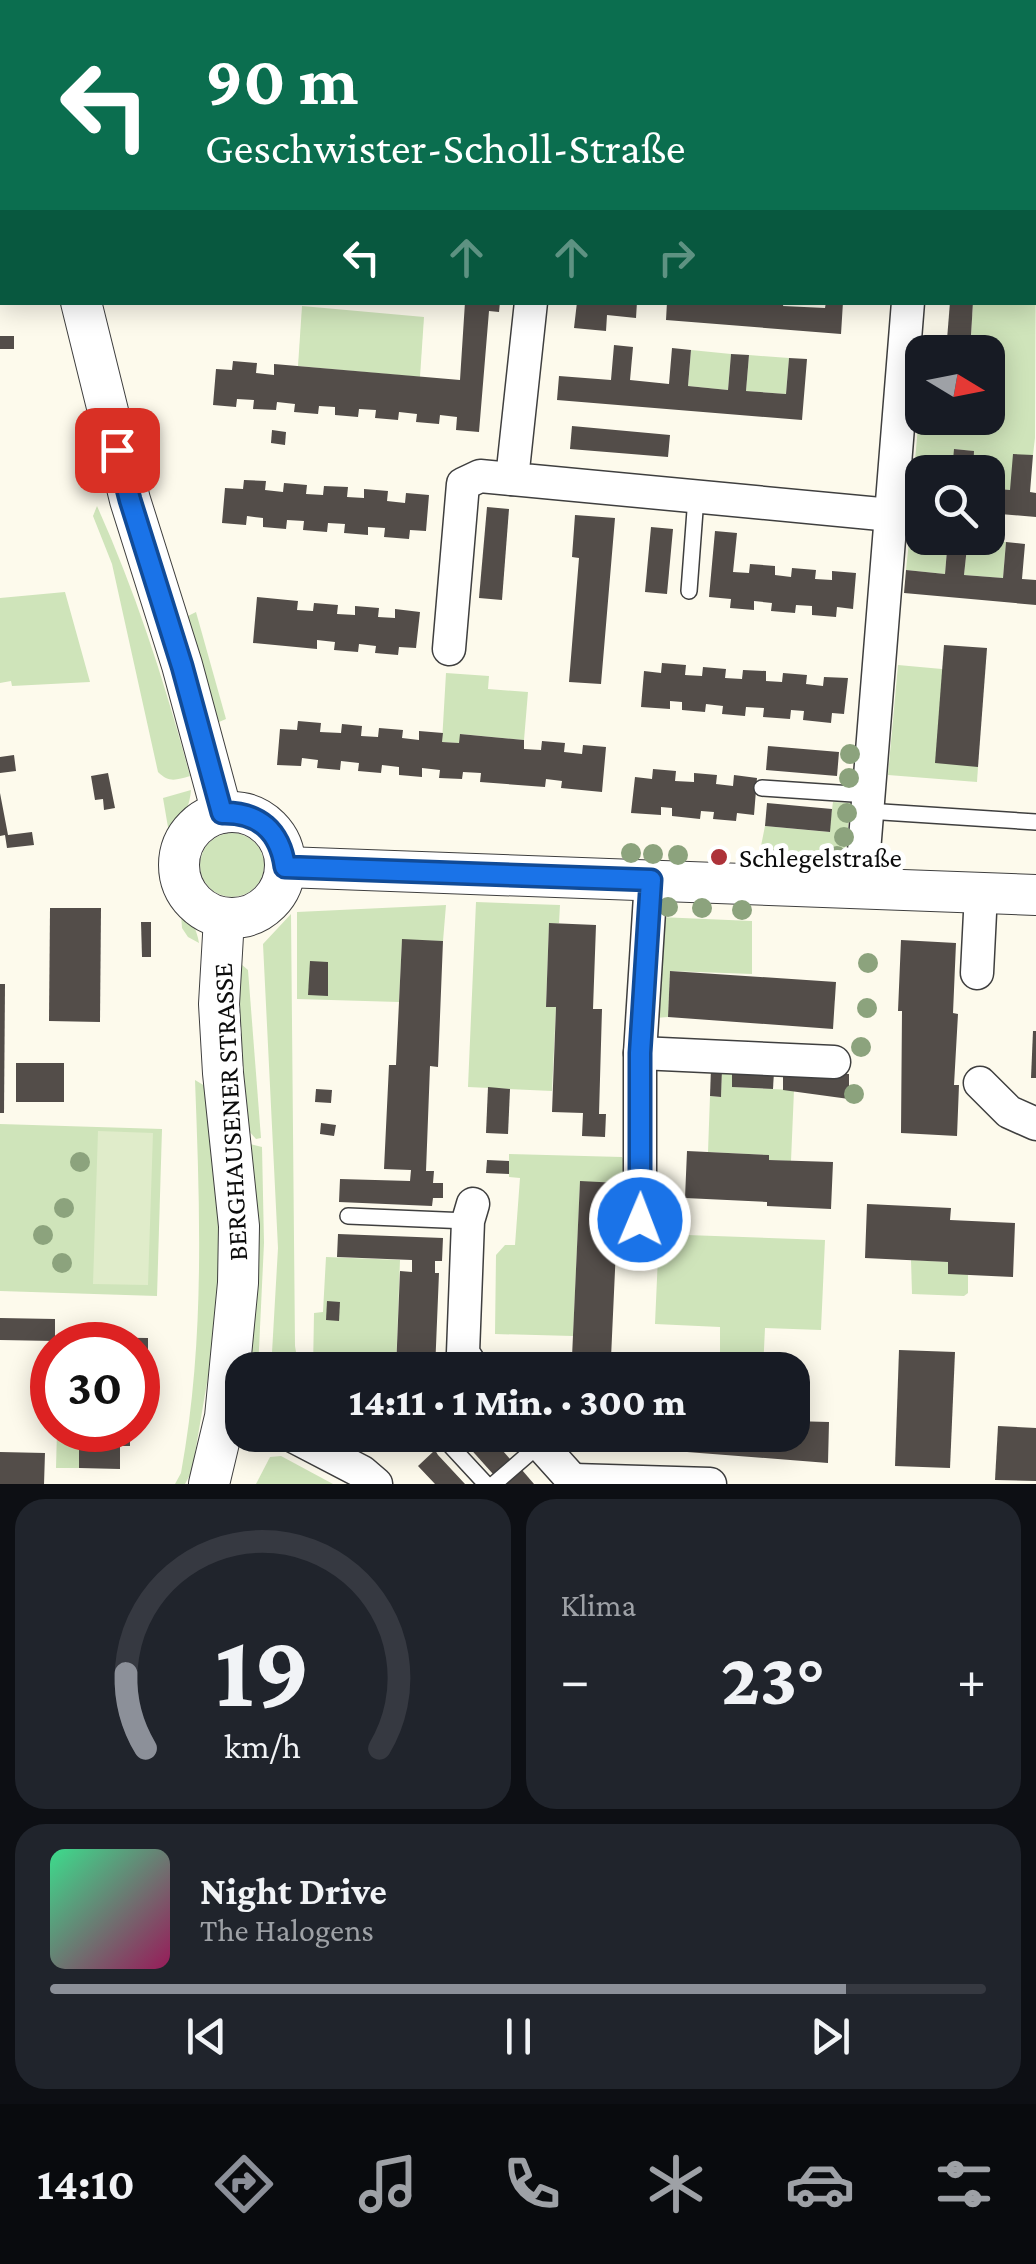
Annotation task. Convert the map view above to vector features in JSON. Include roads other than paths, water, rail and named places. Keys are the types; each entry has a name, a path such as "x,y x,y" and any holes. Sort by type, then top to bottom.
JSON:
{"street":[{"path":"82,305 130,500 182,666 222,813"},
{"path":"512,479 531,305"},
{"path":"861,889 908,305"},
{"path":"449,649 463,484 480,476 890,515"},
{"path":"222,813 253,816 266,825 277,836 285,867 282,884 272,900 259,912 242,918 224,918 195,904 180,874 184,842 194,828 222,813"},
{"path":"285,867 1036,895"},
{"path":"640,1220 640,1053 651,880"},
{"path":"977,973 981,894"},
{"name":"BERGHAUSENER STRASSE","path":"224,918 220,1022 239,1226 236,1352"},
{"path":"640,1053 834,1062"},
{"path":"980,1083 1009,1112 1036,1124"},
{"path":"463,1352 470,1213"},
{"name":"BERGHAUSENER STRASSE","path":"209,1484 225,1442"},
{"path":"324,1452 376,1484"},
{"path":"548,1452 575,1482 710,1484"}],"lane":[{"path":"690,591 696,498"},
{"path":"762,788 1036,822"},
{"path":"348,1216 470,1213"},
{"path":"457,1452 490,1484 523,1452"}],"place":[{"name":"Schlegelstraße","path":"719,857"}]}
